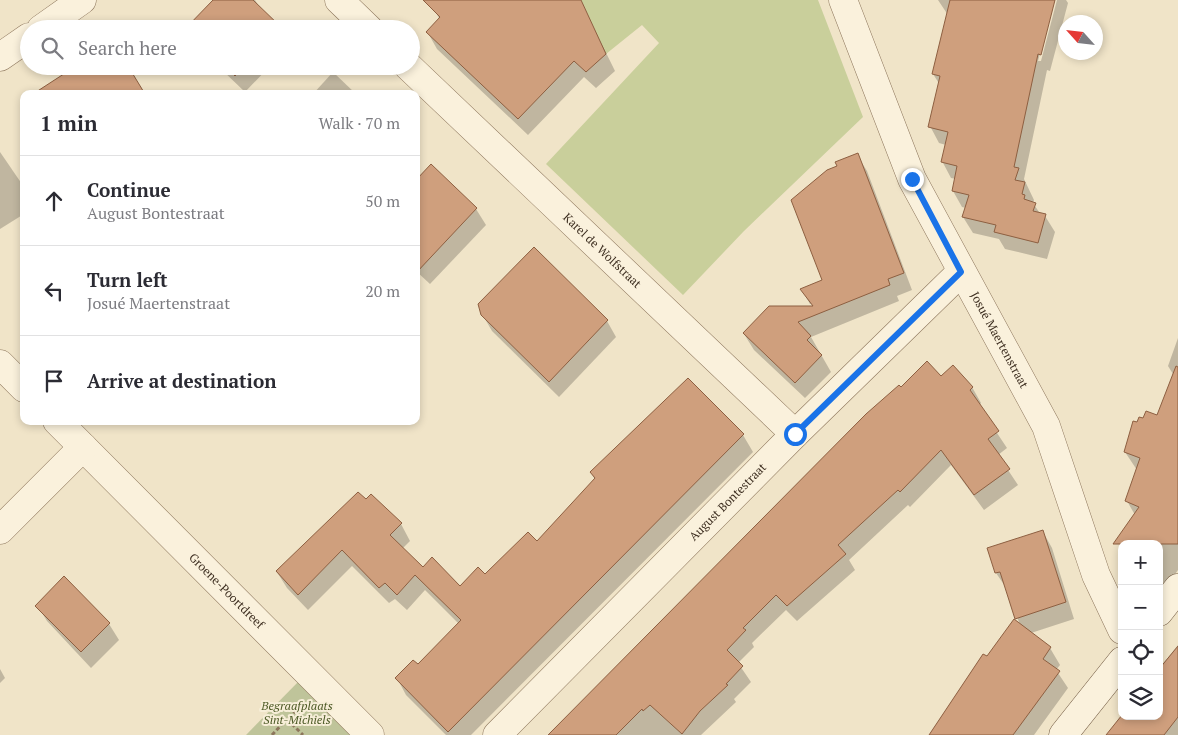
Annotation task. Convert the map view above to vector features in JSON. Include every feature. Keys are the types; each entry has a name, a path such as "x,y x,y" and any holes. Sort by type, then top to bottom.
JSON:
{"street":[{"path":"53,20 82,0"},
{"path":"338,0 359,20"},
{"name":"Josué Maertenstraat","path":"844,0 912,179 1046,426 1096,575 1118,622"},
{"path":"0,57 20,43"},
{"name":"Karel de Wolfstraat","path":"417,75 795,434"},
{"name":"August Bontestraat","path":"497,735 795,434 961,272"},
{"path":"0,364 20,384"},
{"name":"Groene-Poortdreef","path":"61,425 370,735"},
{"path":"0,530 83,447"},
{"path":"1163,607 1178,588"},
{"path":"1063,735 1118,666"}],"path":[{"path":"272,735 288,719"}],"green space":[{"path":"581,0 818,0 863,117 744,231 683,295 546,164 659,43 642,25 606,54"},
{"name":"Begraafplaats Sint-Michiels","path":"298,682 351,735 246,735"}],"building":[{"path":"213,0 253,0 274,20 194,20"},
{"path":"423,0 581,0 606,54 586,72 574,61 518,119 426,32 440,17"},
{"path":"950,0 1055,0 1041,55 1038,54 1014,167 1019,168 1015,180 1025,182 1022,194 1025,195 1024,199 1036,203 1033,211 1046,214 1038,243 994,232 996,225 962,217 969,195 952,191 957,166 941,162 948,132 928,127 940,76 932,74"},
{"path":"62,75 133,75 143,90 39,90"},
{"path":"858,153 904,273 888,279 890,285 798,322 811,336 807,340 822,355 795,383 743,333 769,306 813,306 800,289 822,280 791,200 827,170 837,166 835,162"},
{"path":"431,164 477,208 420,269 420,176"},
{"path":"534,247 608,320 549,382 481,315 478,304"},
{"path":"927,361 941,376 953,365 973,387 970,390 999,431 988,439 1010,469 974,495 941,450 900,492 898,490 838,545 846,554 787,606 776,595 743,628 746,630 727,650 743,666 726,684 728,685 700,711 682,734 650,705 643,711 642,709 616,735 548,735 866,414 899,385 901,387"},
{"path":"1176,366 1178,367 1178,544 1163,544 1163,540 1118,540 1118,544 1113,544 1139,507 1125,501 1140,458 1124,452 1133,421 1137,422 1139,417 1143,418 1146,411 1157,415"},
{"path":"688,378 744,434 448,732 395,678 413,660 418,664 461,620 415,575 397,595 385,583 379,588 342,550 298,595 276,571 358,492 366,499 371,494 402,523 390,535 423,567 432,557 460,586 478,567 485,574 528,532 537,541 595,478 590,472"},
{"path":"1043,530 1066,602 1015,619 1000,572 995,573 987,548"},
{"path":"64,576 110,623 81,652 35,606"},
{"path":"1014,619 1051,647 1043,659 1060,671 1013,735 929,735 983,654 987,656"},
{"path":"1178,646 1178,717 1164,735 1106,735 1118,720 1163,720 1163,664"}],"route":[{"path":"795,434 961,272 938,232 912,179"}]}
